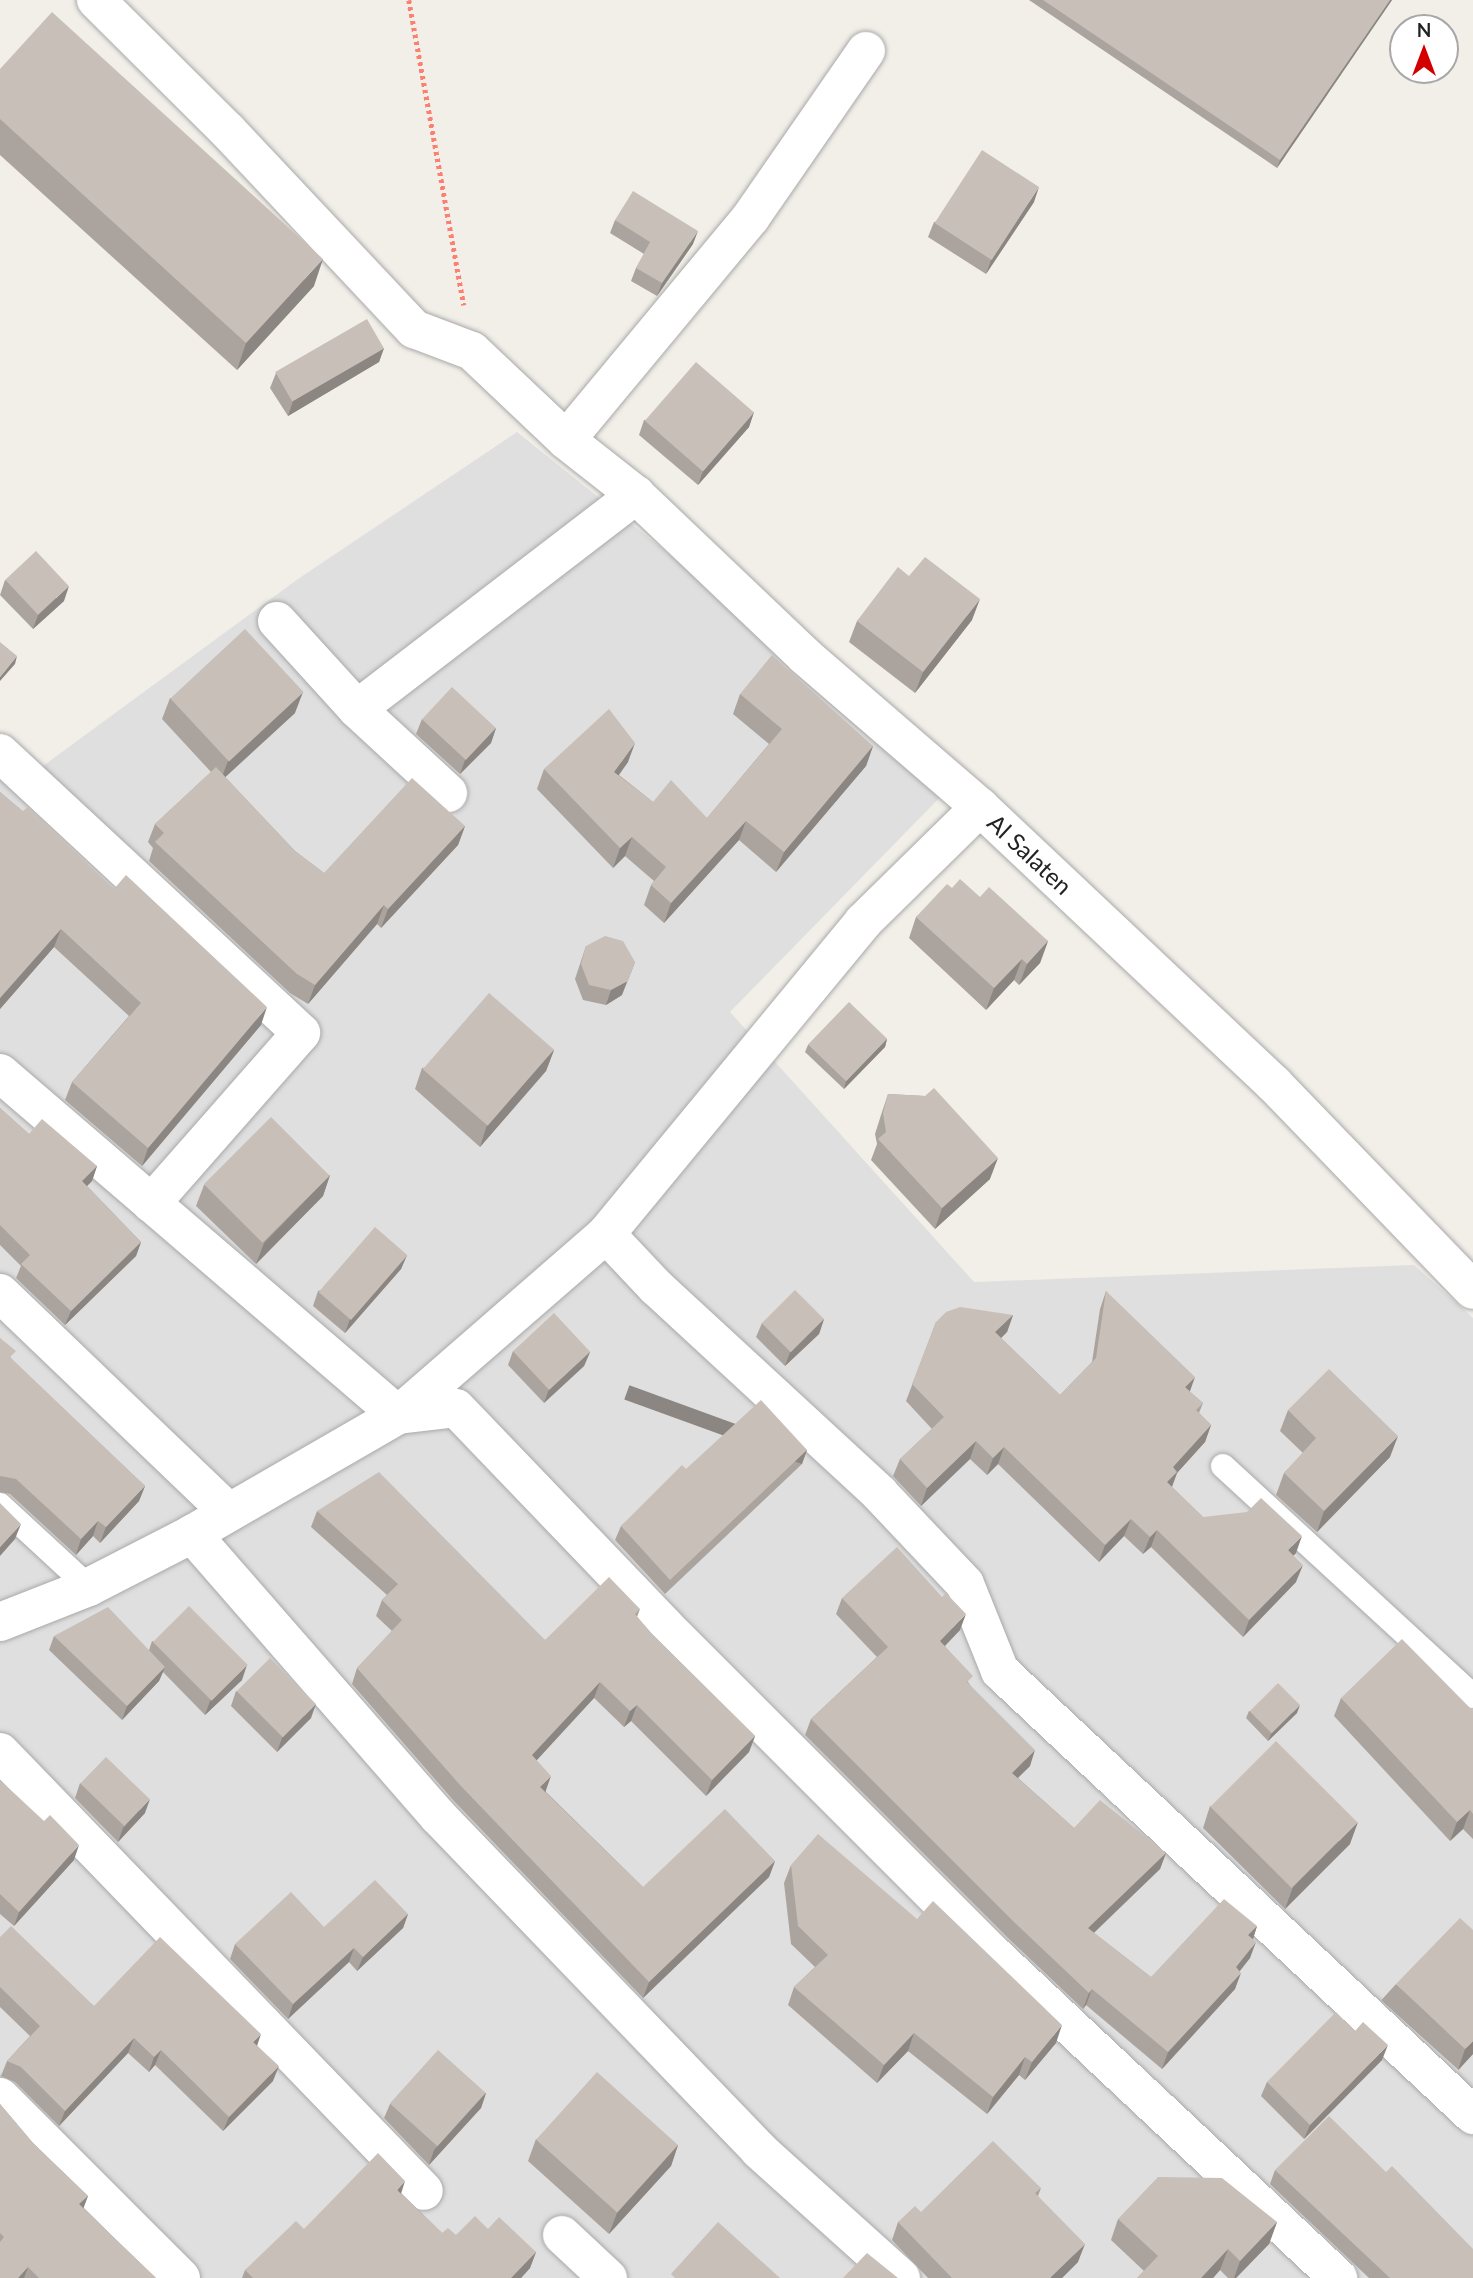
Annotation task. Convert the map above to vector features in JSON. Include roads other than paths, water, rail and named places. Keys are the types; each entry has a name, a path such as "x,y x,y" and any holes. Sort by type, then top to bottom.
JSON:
{"street":[{"name":"Al Salaten","path":"96,0 228,131 414,329 472,351 566,440 636,495 805,656 980,807 1274,1084 1473,1290"},
{"path":"566,440 751,217 866,51"},
{"path":"357,709 636,495"},
{"path":"277,621 357,709 448,793"},
{"path":"0,753 301,1033 151,1204"},
{"path":"0,1622 89,1587 192,1534 398,1415 606,1234 863,922 980,807"},
{"path":"0,1073 398,1415 456,1408 666,1627 992,1953 1338,2278"},
{"path":"606,1234 656,1287 879,1493 965,1584 1000,1671 1473,2115"},
{"path":"0,1293 229,1512"},
{"path":"192,1534 438,1816 759,2150 901,2278"},
{"path":"0,1752 424,2191"},
{"path":"0,2097 181,2278"},
{"path":"562,2235 608,2278"}],"lane":[{"path":"1223,1466 1473,1696"},
{"path":"0,1505 89,1587"}]}
